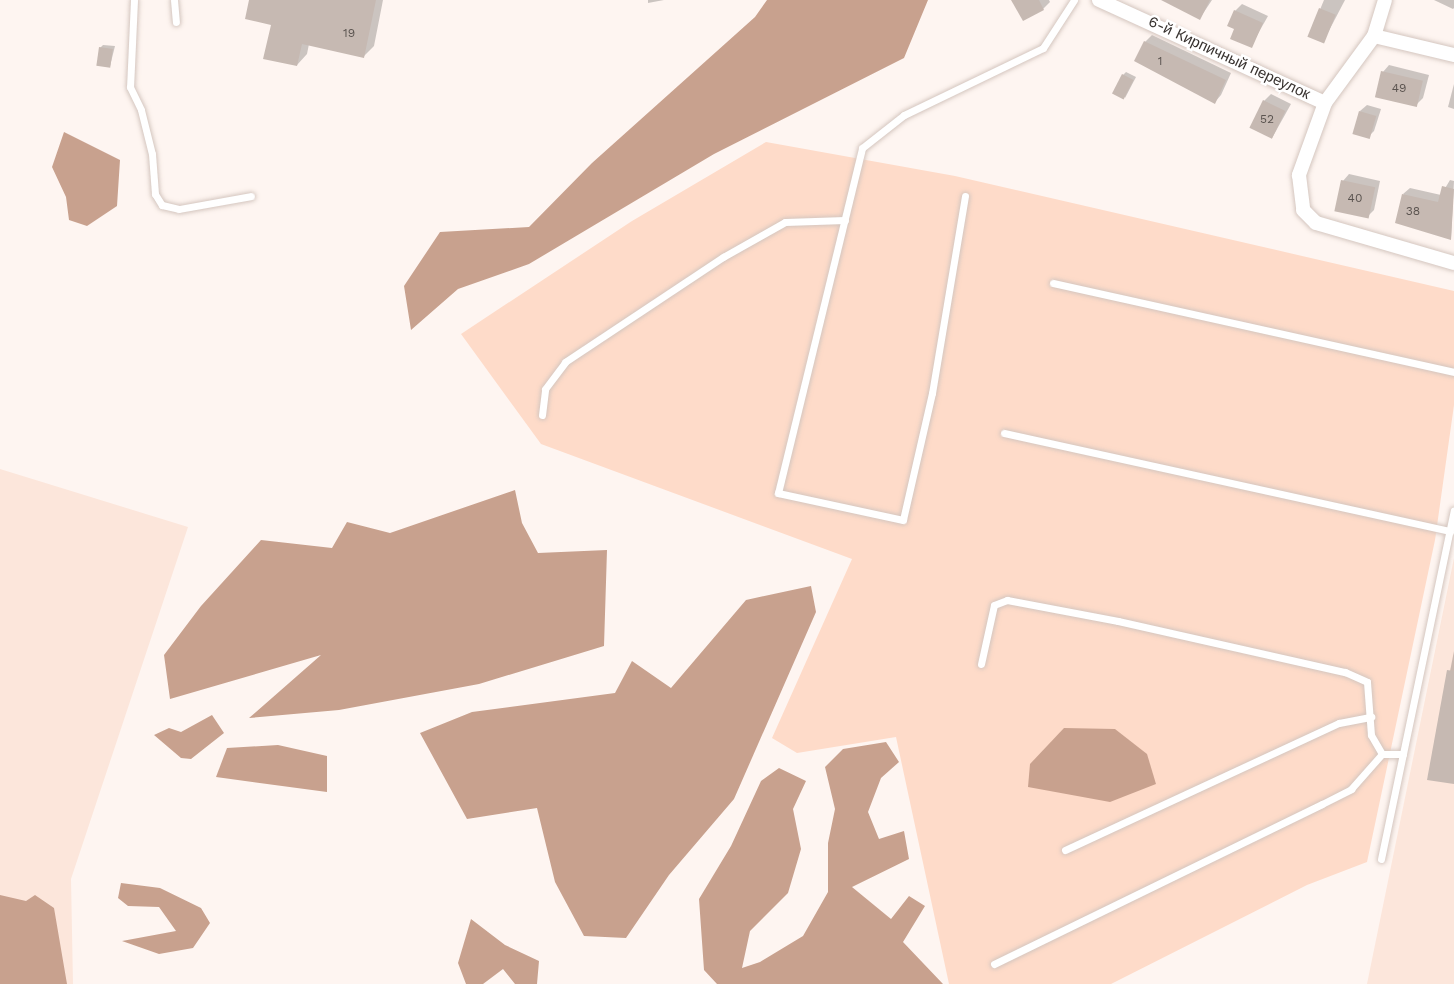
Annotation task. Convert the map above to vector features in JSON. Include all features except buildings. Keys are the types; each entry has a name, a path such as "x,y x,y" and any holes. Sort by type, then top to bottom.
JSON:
{"street":[{"name":"6-й Кирпичный переулок","path":"1099,0 1324,103"},
{"path":"1385,0 1374,36 1324,103 1299,176 1303,210 1316,223 1454,262"},
{"path":"1374,36 1454,55"}],"lane":[{"path":"135,0 130,87 141,110 152,154 155,194 162,205 179,209 251,196"},
{"path":"174,0 176,22"},
{"path":"965,196 932,393 903,520 778,493 862,148 904,116 1043,48 1074,0"},
{"path":"542,416 545,389 565,362 723,257 785,222 845,220"},
{"path":"1053,283 1454,372"},
{"path":"1004,433 1450,531"},
{"path":"1381,859 1454,512"},
{"path":"981,664 994,605 1007,600 1345,672 1367,682 1371,735 1382,754"},
{"path":"1065,850 1339,723 1371,717"},
{"path":"994,964 1351,789 1382,754 1403,754"}],"shaded area":[{"path":"767,0 928,0 904,58 714,154 529,264 458,289 411,330 404,286 440,232 529,227 592,163 755,17"},
{"path":"64,132 120,160 117,206 87,226 69,220 66,197 52,167"},
{"path":"766,142 955,176 1454,291 1454,405 1435,540 1367,862 1307,885 1111,984 949,984 896,737 797,753 772,738 852,559 541,444 461,334 632,221"},
{"path":"0,469 188,527 71,879 73,984 0,984"},
{"path":"515,490 522,523 538,553 607,550 604,646 479,684 339,710 249,718 321,655 170,699 164,655 201,606 261,540 332,548 347,522 390,533"},
{"path":"1454,558 1454,984 1367,984"},
{"path":"811,586 816,612 734,799 669,875 626,938 584,936 555,882 537,808 467,819 420,733 472,712 615,693 632,661 671,688 746,600"},
{"path":"212,715 224,733 191,759 181,758 154,735 169,728 181,732"},
{"path":"1064,728 1115,729 1147,754 1156,784 1110,802 1028,787 1030,764"},
{"path":"886,742 899,762 881,778 868,812 879,839 904,831 909,859 852,887 891,919 909,896 925,906 903,942 943,984 717,984 704,970 699,899 731,846 761,781 779,768 806,781 793,809 801,849 788,893 750,931 742,968 760,962 803,936 828,892 828,843 835,809 825,767 843,749"},
{"path":"278,745 327,756 327,792 216,777 227,748"},
{"path":"121,883 160,888 201,908 210,923 193,948 159,954 122,941 176,931 159,907 128,906 118,898"},
{"path":"0,895 26,901 35,895 54,908 67,984 0,984"},
{"path":"471,919 505,945 539,961 537,984 515,984 503,969 483,984 466,984 458,963"}]}
